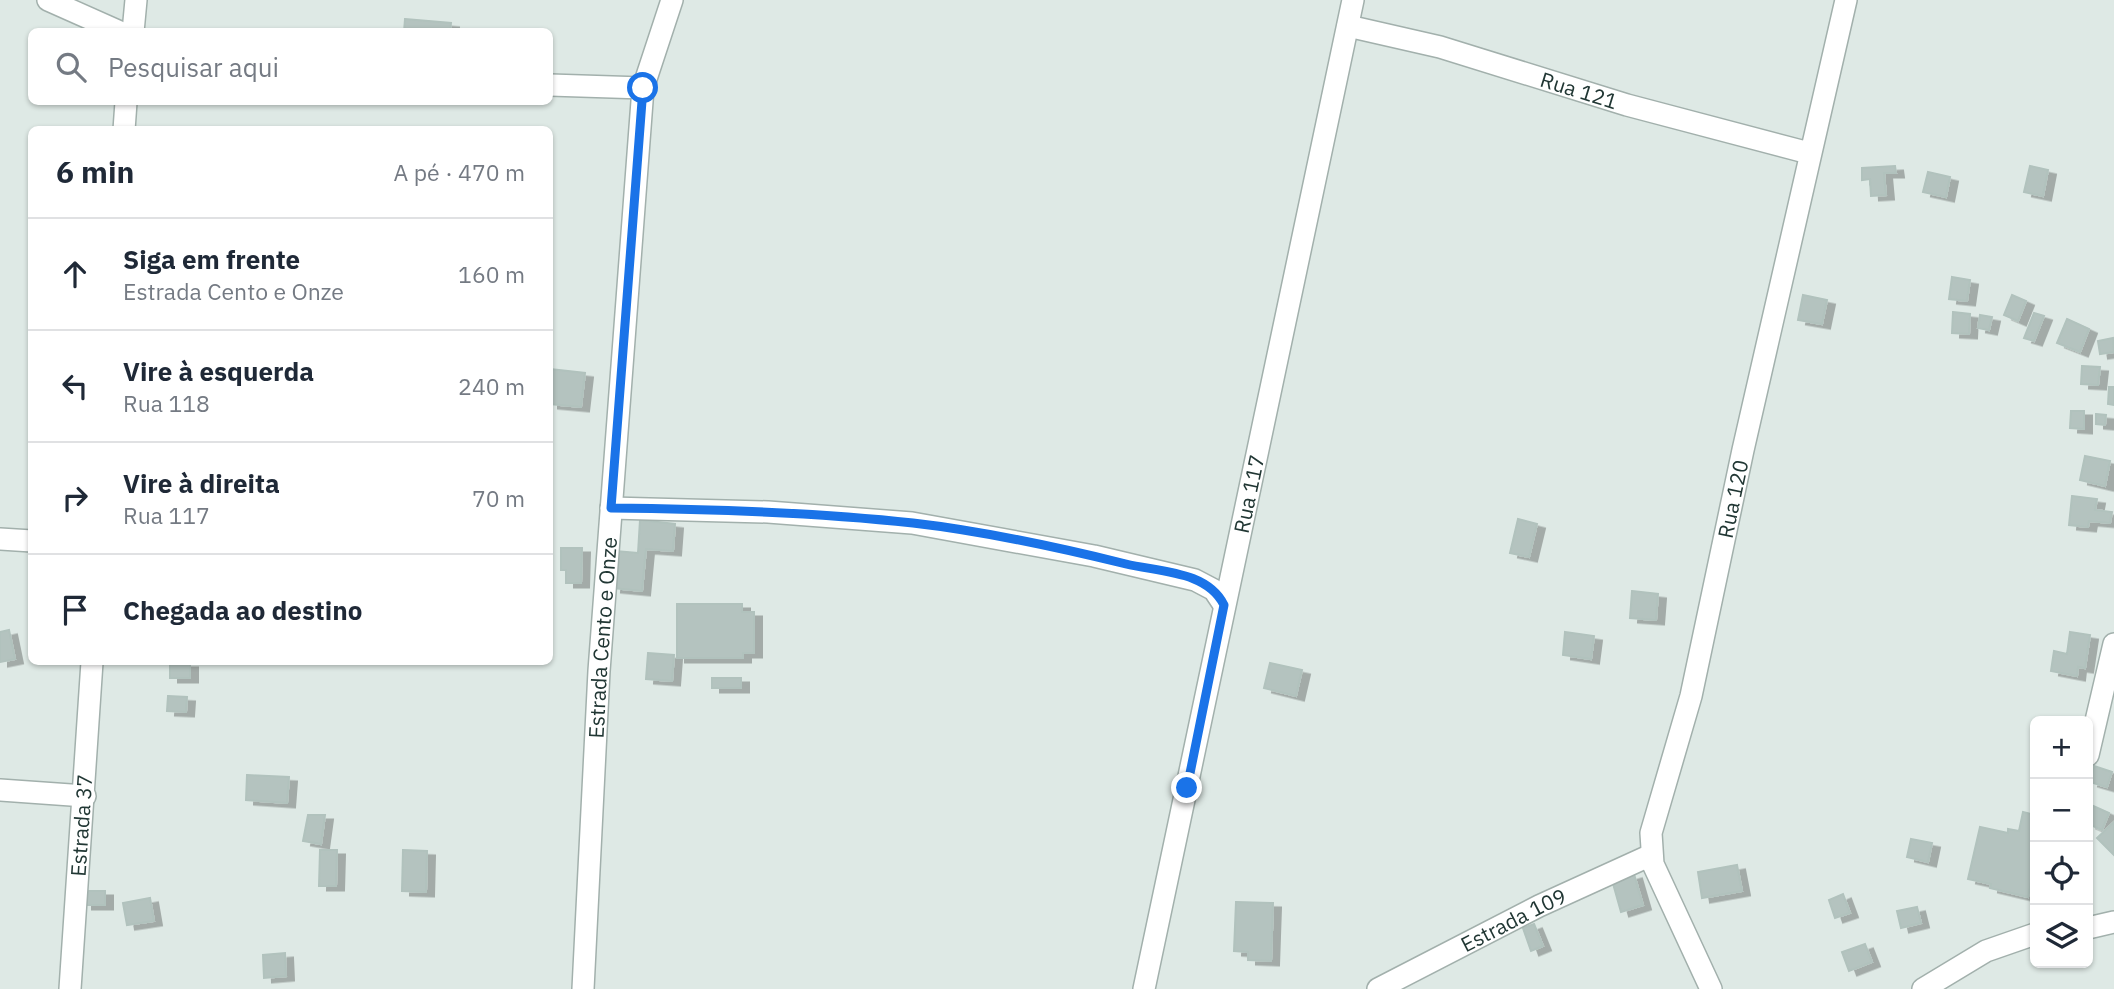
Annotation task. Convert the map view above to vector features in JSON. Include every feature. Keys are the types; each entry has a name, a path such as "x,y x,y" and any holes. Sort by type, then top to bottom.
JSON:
{"street":[{"path":"48,0 111,28"},
{"path":"133,28 136,0"},
{"name":"Estrada Cento e Onze","path":"583,989 599,671 643,88 672,0"},
{"name":"Rua 117","path":"1144,989 1353,0"},
{"name":"Rua 120","path":"1651,855 1651,833 1691,696 1846,0"},
{"name":"Rua 121","path":"1348,26 1440,47 1627,105 1810,153"},
{"path":"553,85 643,88"},
{"path":"124,126 126,105"},
{"path":"611,508 768,512 957,529 1195,580 1214,590 1224,605"},
{"path":"0,539 28,541"},
{"path":"2093,733 2114,643"},
{"name":"Estrada 37","path":"70,989 92,665"},
{"path":"0,790 85,796"},
{"path":"1651,855 1711,989"},
{"name":"Estrada 109","path":"1378,989 1539,906 1651,855"},
{"path":"2093,927 2114,922"},
{"path":"1923,989 1986,951 2030,936"}],"building":[{"path":"405,19 451,23 450,28 404,28"},
{"path":"1895,166 1896,173 1884,173 1886,195 1871,196 1870,179 1862,180 1862,168"},
{"path":"2030,166 2048,170 2043,196 2024,192"},
{"path":"1928,172 1950,177 1946,197 1923,192"},
{"path":"1952,277 1970,280 1967,301 1949,299"},
{"path":"1803,295 1827,300 1822,324 1798,320"},
{"path":"2012,295 2026,301 2018,321 2004,315"},
{"path":"1953,312 1970,314 1969,334 1952,333"},
{"path":"2034,313 2044,316 2034,341 2024,338"},
{"path":"1980,315 1992,317 1989,330 1978,328"},
{"path":"2067,319 2089,329 2080,352 2057,343"},
{"path":"2113,338 2114,352 2100,354 2098,341"},
{"path":"2082,366 2100,367 2098,385 2081,384"},
{"path":"553,369 585,373 581,407 553,404"},
{"path":"2109,387 2114,387 2114,405 2108,404"},
{"path":"2071,411 2084,411 2084,429 2070,428"},
{"path":"2096,414 2106,415 2105,425 2096,424"},
{"path":"2085,456 2110,461 2105,486 2080,480"},
{"path":"2072,496 2097,499 2095,510 2112,512 2110,523 2089,521 2088,527 2069,525"},
{"path":"1518,519 1537,524 1529,557 1510,553"},
{"path":"640,520 675,524 673,551 646,549 642,591 613,588 616,551 638,553"},
{"path":"561,548 582,548 581,583 566,583 566,570 561,570"},
{"path":"1632,591 1658,594 1656,620 1630,618"},
{"path":"677,604 742,604 742,612 754,612 754,653 743,653 743,658 677,658"},
{"path":"9,630 15,659 0,662 0,632"},
{"path":"1565,632 1594,636 1591,659 1563,655"},
{"path":"2070,632 2090,635 2085,668 2078,667 2077,676 2051,671 2054,651 2067,654"},
{"path":"648,653 674,655 672,681 646,679"},
{"path":"1270,663 1302,670 1296,696 1264,688"},
{"path":"170,665 190,665 190,678 170,678"},
{"path":"712,678 741,678 741,688 712,688"},
{"path":"168,696 187,697 186,712 167,711"},
{"path":"2094,766 2112,772 2107,787 2093,783"},
{"path":"247,775 289,777 287,803 246,800"},
{"path":"2093,806 2109,813 2102,830 2093,826"},
{"path":"2023,812 2030,814 2028,897 1990,888 1991,884 1968,879 1980,827 2008,833 2008,829 2019,831"},
{"path":"308,815 325,815 321,844 303,841"},
{"path":"2114,822 2114,855 2097,838"},
{"path":"1911,839 1932,843 1928,862 1907,857"},
{"path":"320,850 337,850 336,886 319,886"},
{"path":"403,850 427,851 426,892 402,891"},
{"path":"1737,865 1742,891 1702,898 1698,872"},
{"path":"1634,874 1643,905 1621,912 1612,880"},
{"path":"84,891 105,891 105,905 84,905"},
{"path":"1843,894 1850,913 1835,918 1829,900"},
{"path":"150,898 154,921 127,925 123,903"},
{"path":"1236,902 1273,903 1271,961 1248,960 1248,952 1234,951"},
{"path":"1917,907 1921,923 1901,928 1897,911"},
{"path":"1534,924 1543,946 1531,951 1523,928"},
{"path":"1865,944 1872,962 1849,971 1842,952"},
{"path":"285,953 286,976 264,978 263,955"}],"route":[{"path":"643,88 611,508 768,512 912,523 957,529 1094,556 1182,576 1208,585 1224,605 1187,788"}]}
